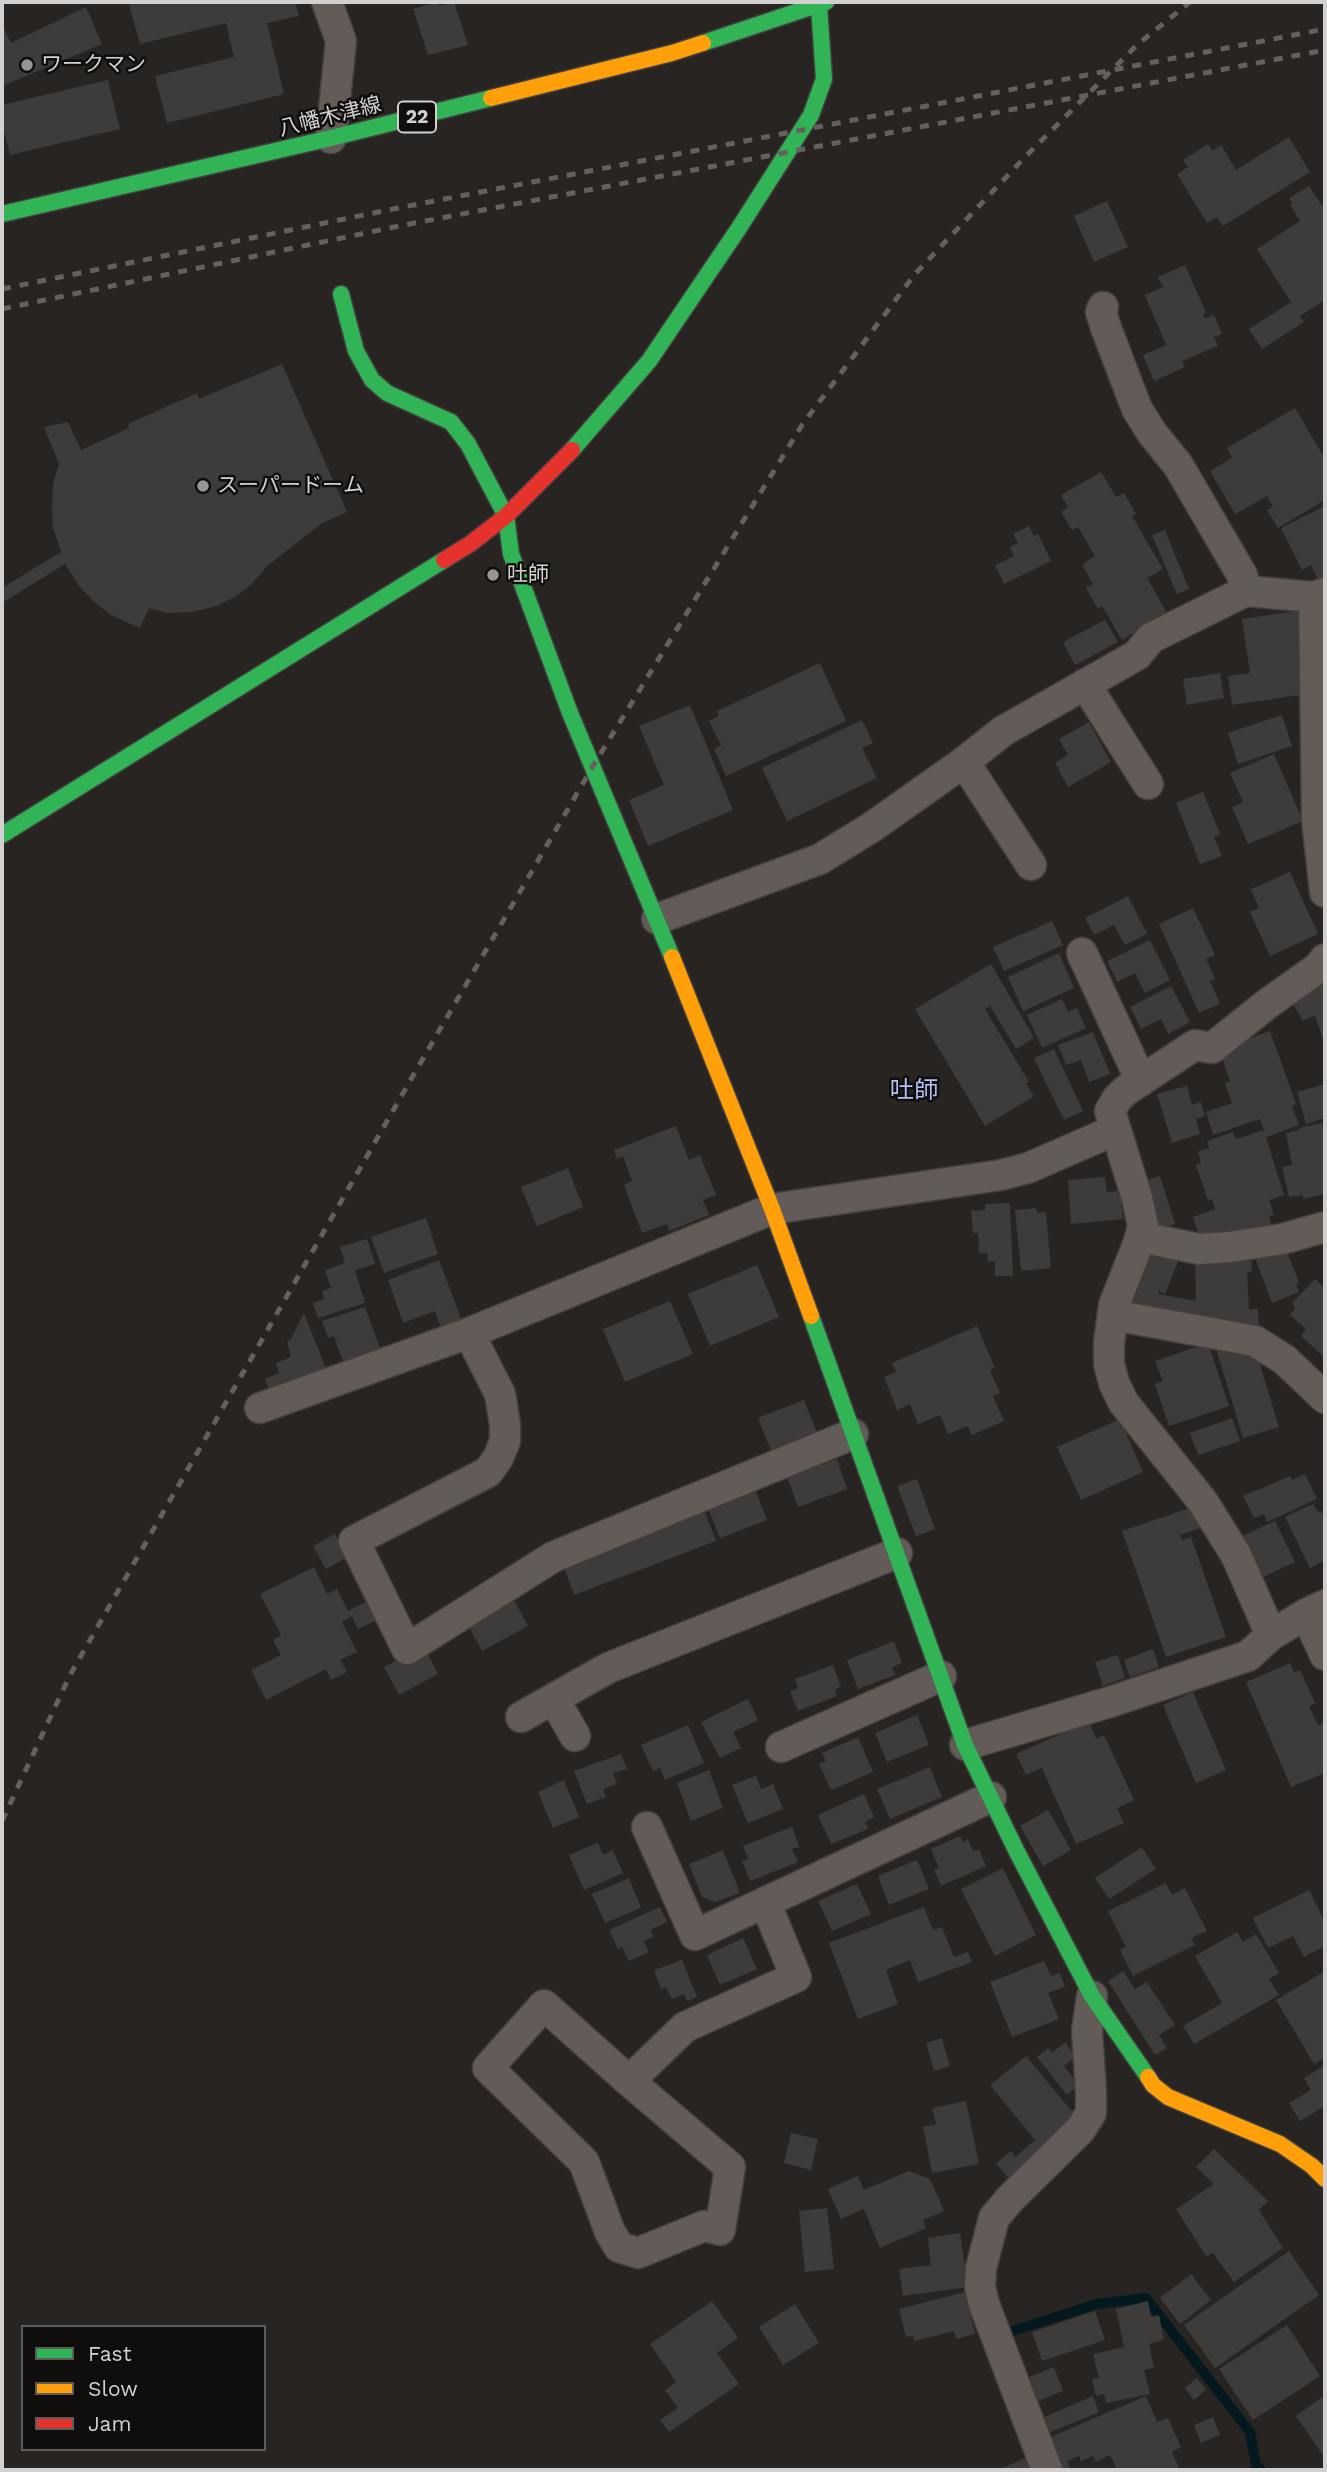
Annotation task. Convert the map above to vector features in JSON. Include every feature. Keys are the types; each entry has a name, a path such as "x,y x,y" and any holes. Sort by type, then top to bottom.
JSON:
{"street":[{"path":"327,2 341,41 331,138"},
{"path":"2,835 459,551 506,516 572,450 649,361 811,115 824,79 822,4"},
{"name":"八幡木津線","path":"2,214 331,138 672,53 822,4"},
{"path":"341,294 356,351 372,380 387,393 451,422 468,444 506,516 511,554 570,713 657,919 772,1209 965,1745 1092,1996 1153,2085 1168,2097 1280,2144 1312,2166 1325,2179"},
{"path":"1103,307 1101,312 1106,328 1137,409 1178,465 1242,575 1246,591"},
{"path":"657,919 820,859 872,827 1003,731 1137,655 1151,638 1246,591 1320,595 1317,819 1325,892"},
{"path":"1085,684 1148,784"},
{"path":"964,762 1031,865"},
{"path":"1082,953 1141,1081"},
{"path":"1272,1635 1236,1555 1203,1502 1123,1402 1114,1383 1109,1343 1114,1305 1143,1226 1110,1111 1117,1099 1195,1045 1212,1048 1319,967 1325,959"},
{"path":"260,1408 469,1334 772,1209 1001,1175 1039,1163 1115,1130"},
{"path":"1140,1237 1199,1249 1282,1238 1325,1227"},
{"path":"1113,1315 1255,1341 1285,1360 1325,1398"},
{"path":"469,1334 500,1394 505,1441 498,1458 488,1472 354,1541 407,1649 553,1557 853,1434"},
{"path":"521,1717 608,1668 897,1553"},
{"path":"965,1745 1110,1702 1248,1656 1272,1635 1315,1610 1325,1655"},
{"path":"781,1746 941,1676"},
{"path":"554,1699 575,1736"},
{"path":"647,1827 695,1935 991,1797"},
{"path":"629,2081 685,2027 796,1977 765,1902"},
{"path":"1046,2470 984,2304 981,2268 994,2218 1080,2130 1091,2112 1087,2031 1092,1996"},
{"path":"544,2005 629,2081 730,2167 720,2230 704,2226 638,2253 619,2247 610,2232 584,2162 488,2068 544,2005"}],"building":[{"path":"142,2 295,2 299,16 267,23 284,94 167,123 155,76 234,57 226,23 140,44 129,5"},
{"path":"437,2 439,6 454,2 468,45 428,55 413,9"},
{"name":"ワークマン","path":"86,7 102,44 2,86 2,24 11,43"},
{"path":"108,80 120,129 10,155 2,123 2,105"},
{"path":"1289,137 1310,172 1223,226 1217,217 1207,223 1177,174 1188,167 1183,160 1208,144 1212,151 1221,145 1236,170"},
{"path":"1309,186 1325,210 1325,300 1300,316 1304,322 1262,349 1249,329 1291,302 1257,249 1300,221 1290,205 1293,203 1289,198"},
{"path":"1107,201 1128,247 1094,262 1074,216"},
{"path":"1185,265 1206,313 1203,314 1205,319 1214,315 1222,334 1214,337 1218,346 1182,361 1185,367 1154,381 1143,355 1166,345 1145,295 1163,287 1158,277"},
{"name":"スーパードーム","path":"282,364 347,512 322,523 266,567 252,584 236,596 217,606 192,612 167,613 149,608 140,628 111,615 93,601 79,586 65,564 2,603 2,588 61,552 53,527 52,509 53,484 59,464 44,427 68,422 81,450 129,428 128,424 197,393 199,399"},
{"path":"1295,408 1325,459 1325,500 1278,528 1267,510 1273,507 1267,496 1235,514 1210,471 1232,458 1227,448"},
{"path":"1101,472 1116,497 1124,493 1136,514 1132,516 1163,569 1147,578 1167,613 1122,640 1102,606 1098,609 1086,588 1093,584 1082,565 1095,556 1078,527 1072,530 1061,512 1068,507 1061,495"},
{"path":"1325,506 1325,583 1321,585 1311,565 1302,570 1281,528"},
{"path":"1029,526 1034,536 1038,534 1051,561 1004,584 995,565 1014,556 1010,547 1018,543 1013,534"},
{"path":"1165,530 1189,589 1177,594 1152,535"},
{"path":"1304,610 1307,694 1232,705 1228,676 1250,673 1242,619"},
{"path":"1105,620 1118,642 1075,665 1063,642"},
{"path":"820,663 846,721 726,776 714,749 721,745 709,721 719,716 717,711"},
{"path":"1220,673 1224,698 1187,705 1183,679"},
{"path":"690,705 733,810 648,846 629,800 664,785 639,726"},
{"path":"1282,715 1292,746 1238,764 1228,733"},
{"path":"862,720 873,743 862,748 877,778 787,821 762,768"},
{"path":"1089,722 1111,762 1068,787 1055,763 1068,755 1059,739"},
{"path":"1274,754 1303,821 1248,844 1232,807 1243,802 1230,773"},
{"path":"1203,792 1220,834 1214,837 1222,856 1200,864 1176,803"},
{"path":"1290,872 1318,934 1270,956 1250,912 1259,908 1251,889"},
{"path":"1128,896 1147,934 1125,945 1114,925 1094,935 1085,918"},
{"path":"1193,908 1215,955 1206,959 1215,979 1210,981 1220,1004 1199,1013 1159,924"},
{"path":"1052,921 1063,945 1004,971 993,947"},
{"path":"1150,940 1170,980 1145,993 1135,973 1117,982 1107,961"},
{"path":"1059,953 1074,988 1023,1011 1008,977"},
{"path":"991,964 1034,1038 1016,1049 990,1006 985,1009 1029,1082 1026,1084 1034,1096 985,1126 915,1009"},
{"path":"1325,979 1325,1046 1315,1015 1303,1021 1291,1001"},
{"path":"1171,986 1190,1022 1168,1034 1161,1019 1141,1029 1130,1007"},
{"path":"1062,999 1068,1012 1077,1008 1086,1028 1042,1048 1027,1015"},
{"path":"1270,1031 1296,1104 1292,1106 1299,1125 1266,1137 1284,1195 1269,1200 1274,1215 1269,1217 1273,1231 1236,1238 1233,1231 1201,1242 1193,1217 1215,1209 1212,1199 1208,1200 1196,1165 1201,1163 1198,1151 1209,1148 1207,1141 1233,1132 1236,1139 1264,1130 1260,1119 1213,1135 1206,1112 1232,1103 1225,1083 1230,1081 1219,1049"},
{"path":"1093,1032 1110,1074 1089,1082 1081,1060 1066,1065 1058,1045"},
{"path":"1054,1049 1083,1111 1064,1120 1034,1058"},
{"path":"1325,1084 1325,1118 1306,1124 1297,1092"},
{"path":"1187,1086 1192,1105 1201,1102 1205,1116 1196,1119 1200,1134 1172,1143 1157,1094"},
{"path":"1322,1123 1325,1138 1325,1194 1303,1199 1303,1195 1289,1197 1282,1167 1292,1165 1286,1133"},
{"path":"676,1126 689,1160 700,1155 716,1195 703,1200 709,1215 669,1231 667,1224 642,1233 624,1185 632,1181 623,1156 617,1159 614,1150"},
{"path":"568,1168 583,1207 537,1226 521,1187"},
{"path":"1160,1176 1175,1224 1156,1229 1143,1181"},
{"path":"1105,1177 1107,1192 1120,1191 1123,1219 1071,1224 1068,1180"},
{"path":"1010,1203 1013,1276 995,1276 995,1261 988,1262 987,1253 979,1253 978,1233 973,1233 971,1211 985,1210 985,1204"},
{"path":"1036,1208 1037,1213 1046,1212 1051,1268 1021,1271 1015,1210"},
{"path":"426,1218 438,1254 384,1273 371,1237"},
{"path":"367,1239 375,1264 355,1270 365,1303 318,1318 313,1303 324,1299 322,1291 331,1288 325,1270 345,1263 340,1247"},
{"path":"1152,1246 1180,1257 1165,1294 1159,1291 1158,1294 1196,1301 1195,1254 1251,1255 1252,1271 1247,1273 1249,1309 1258,1309 1259,1333 1128,1304"},
{"path":"1285,1246 1299,1283 1296,1284 1299,1292 1272,1303 1255,1258"},
{"path":"439,1260 462,1321 441,1328 435,1311 403,1323 388,1280"},
{"path":"757,1265 779,1317 710,1346 688,1294"},
{"path":"1315,1279 1325,1289 1325,1358 1301,1336 1306,1329 1290,1315 1295,1308 1292,1303"},
{"path":"670,1301 693,1354 625,1382 603,1329"},
{"path":"365,1307 381,1351 344,1364 334,1336 328,1338 322,1321"},
{"path":"304,1313 326,1369 269,1390 265,1379 279,1373 276,1363 291,1357 287,1341 291,1339"},
{"path":"977,1326 995,1368 990,1370 1000,1393 993,1396 1004,1421 972,1435 967,1426 948,1434 940,1415 918,1424 910,1404 897,1410 884,1377 896,1372 892,1363"},
{"path":"1208,1343 1229,1406 1169,1426 1155,1384 1163,1381 1155,1361"},
{"path":"1216,1348 1256,1352 1279,1427 1243,1438"},
{"path":"804,1400 817,1433 771,1451 758,1418"},
{"path":"1232,1418 1240,1441 1198,1455 1190,1433"},
{"path":"1120,1419 1143,1472 1081,1500 1057,1447"},
{"path":"837,1459 847,1489 798,1507 787,1477"},
{"path":"1305,1474 1317,1499 1267,1522 1264,1514 1254,1518 1243,1496 1290,1476 1292,1480"},
{"path":"917,1479 935,1529 916,1536 897,1486"},
{"path":"741,1489 744,1496 756,1491 767,1520 720,1538 706,1503"},
{"path":"1313,1504 1325,1519 1325,1560 1310,1568 1285,1517"},
{"path":"702,1505 716,1541 574,1595 561,1559"},
{"path":"1193,1507 1201,1528 1180,1535 1182,1540 1191,1537 1226,1637 1166,1657 1122,1531"},
{"path":"1275,1521 1295,1562 1261,1578 1242,1536"},
{"path":"335,1534 348,1557 326,1569 313,1546"},
{"path":"314,1567 327,1594 337,1589 348,1611 370,1600 379,1619 358,1629 352,1616 342,1622 357,1652 340,1660 347,1672 331,1680 326,1669 266,1700 251,1670 281,1655 273,1640 281,1635 260,1594"},
{"path":"514,1600 528,1626 482,1651 468,1625"},
{"path":"894,1641 902,1663 892,1667 895,1675 858,1689 847,1660"},
{"path":"1153,1649 1159,1667 1130,1677 1124,1660"},
{"path":"427,1652 438,1674 399,1695 384,1667 404,1657"},
{"path":"1118,1655 1125,1678 1103,1686 1095,1662"},
{"path":"1290,1663 1294,1672 1300,1670 1315,1703 1309,1706 1318,1725 1325,1725 1325,1773 1291,1787 1246,1682"},
{"path":"833,1665 841,1687 835,1689 837,1696 798,1711 790,1692 798,1688 795,1679"},
{"path":"1193,1692 1226,1770 1196,1783 1163,1705"},
{"path":"748,1699 758,1720 733,1732 741,1748 720,1758 701,1722"},
{"path":"917,1715 929,1745 887,1762 875,1733"},
{"path":"1089,1721 1096,1739 1104,1735 1134,1800 1117,1808 1124,1823 1076,1844 1042,1768 1026,1775 1016,1754"},
{"path":"688,1725 704,1763 665,1780 660,1768 653,1771 641,1745"},
{"path":"858,1737 873,1772 831,1790 819,1764 826,1761 822,1753"},
{"path":"621,1754 627,1769 613,1773 617,1784 603,1789 606,1797 587,1804 574,1771"},
{"path":"930,1767 942,1797 890,1819 877,1789"},
{"path":"709,1770 723,1808 691,1821 677,1783"},
{"path":"756,1776 761,1789 773,1784 783,1809 748,1823 732,1785"},
{"path":"564,1780 579,1817 553,1828 538,1792"},
{"path":"864,1794 874,1817 865,1822 868,1829 831,1844 818,1815"},
{"path":"1048,1810 1071,1850 1043,1866 1020,1826"},
{"path":"792,1827 799,1847 792,1849 798,1862 750,1881 742,1861 748,1859 743,1846"},
{"path":"960,1836 963,1842 968,1839 973,1851 979,1849 986,1866 941,1886 934,1870 939,1868 931,1849"},
{"path":"598,1843 603,1855 613,1850 623,1873 584,1890 569,1855"},
{"path":"1142,1847 1156,1869 1109,1899 1095,1878"},
{"path":"723,1850 740,1893 715,1902 702,1897 689,1864"},
{"path":"917,1860 929,1889 889,1905 878,1876"},
{"path":"1003,1868 1036,1935 995,1956 961,1889"},
{"path":"629,1878 641,1908 605,1923 592,1894"},
{"path":"1166,1883 1172,1895 1185,1888 1207,1931 1191,1938 1195,1945 1133,1976 1120,1950 1126,1947 1108,1911"},
{"path":"857,1884 871,1914 832,1931 818,1901"},
{"path":"1309,1890 1325,1922 1325,1946 1304,1957 1293,1936 1268,1948 1253,1918"},
{"path":"660,1907 667,1922 650,1930 654,1937 644,1941 649,1952 629,1961 622,1947 618,1949 609,1930"},
{"path":"924,1907 933,1930 942,1927 954,1957 968,1952 972,1962 918,1982 910,1960 886,1970 898,2004 858,2019 829,1943"},
{"path":"1237,1932 1243,1942 1256,1934 1279,1973 1269,1979 1279,1995 1194,2044 1183,2026 1222,2003 1195,1956"},
{"path":"743,1938 757,1969 720,1985 707,1955"},
{"path":"682,1960 697,1997 687,2001 684,1994 672,1999 666,1987 661,1989 654,1970"},
{"path":"1044,1961 1051,1976 1060,1973 1065,1987 1048,1993 1059,2019 1012,2037 990,1982"},
{"path":"1123,1971 1135,1989 1147,1982 1175,2025 1159,2035 1167,2048 1155,2055 1108,1981"},
{"path":"1325,1971 1325,2058 1314,2064 1276,2000"},
{"path":"942,2038 950,2066 934,2071 926,2043"},
{"path":"1065,2042 1076,2057 1064,2066 1079,2085 1067,2095 1037,2057 1048,2048 1052,2053"},
{"path":"1026,2056 1080,2121 1009,2179 996,2163 1011,2151 1015,2157 1035,2140 990,2085"},
{"path":"1325,2065 1325,2106 1300,2121 1289,2103 1311,2090 1304,2078"},
{"path":"966,2101 979,2164 932,2173 923,2127 936,2124 932,2108"},
{"path":"791,2133 818,2139 811,2170 784,2163"},
{"path":"1214,2149 1268,2201 1259,2210 1283,2248 1234,2282 1213,2253 1206,2256 1176,2209 1214,2184 1196,2167"},
{"path":"909,2171 930,2179 944,2211 923,2220 926,2228 880,2248 864,2209 841,2219 828,2189 858,2176 864,2190"},
{"path":"827,2208 834,2269 805,2272 799,2211"},
{"path":"960,2233 968,2287 903,2296 899,2269 931,2265 928,2238"},
{"path":"1289,2251 1319,2295 1215,2368 1184,2325"},
{"path":"1191,2274 1211,2300 1180,2324 1160,2298"},
{"path":"965,2292 975,2334 956,2339 954,2331 914,2341 913,2336 906,2337 899,2309"},
{"path":"712,2301 738,2338 717,2353 739,2384 669,2432 660,2420 678,2408 665,2390 676,2382 650,2344"},
{"path":"1148,2301 1151,2317 1159,2315 1164,2340 1149,2344 1154,2368 1144,2370 1150,2394 1106,2403 1104,2394 1096,2396 1092,2379 1099,2378 1093,2354 1124,2347 1116,2309"},
{"path":"795,2304 819,2343 783,2365 759,2327"},
{"path":"1095,2311 1105,2340 1042,2361 1032,2332"},
{"path":"1287,2325 1320,2376 1253,2420 1219,2369"},
{"path":"1054,2367 1063,2391 1035,2402 1025,2379"},
{"path":"1197,2378 1206,2390 1194,2400 1185,2388"},
{"path":"1325,2395 1325,2458 1296,2416"},
{"path":"1093,2396 1099,2412 1046,2434 1040,2419"},
{"path":"1146,2396 1157,2422 1168,2418 1181,2447 1172,2452 1180,2470 1117,2470 1110,2455 1096,2462 1093,2456 1081,2461 1079,2456 1067,2461 1071,2470 1062,2470 1048,2438"},
{"path":"1213,2417 1220,2435 1201,2443 1194,2425"},
{"path":"1030,2456 1036,2470 998,2470"}],"waterway":[{"path":"1006,2333 1097,2304 1146,2298 1250,2432 1256,2465 1261,2470"}],"railway":[{"path":"2,1821 70,1675 414,1074 593,766 802,425 915,274 1026,156 1138,44 1190,2"},
{"path":"2,289 398,208 1325,29"},
{"path":"2,309 399,226 1325,50"}],"traffic: fast":[{"path":"703,43 826,2"},
{"path":"572,450 649,361 811,115 824,79 819,6"},
{"path":"2,214 491,98"},
{"path":"341,294 356,351 372,380 387,393 451,422 468,444 506,516 511,554 570,713 672,957"},
{"path":"2,835 444,560"},
{"path":"811,1316 965,1745 1092,1996 1148,2077"}],"traffic: slow":[{"path":"491,98 703,43"},
{"path":"672,957 772,1209 811,1316"},
{"path":"1148,2077 1153,2085 1168,2097 1280,2144 1312,2166 1325,2179"}],"traffic: jam":[{"path":"444,560 506,516 572,450"}],"place":[{"name":"ワークマン","path":"27,65"},
{"name":"スーパードーム","path":"203,486"},
{"name":"吐師","path":"493,575"}],"district":[{"name":"吐師","path":"914,1091"}]}
